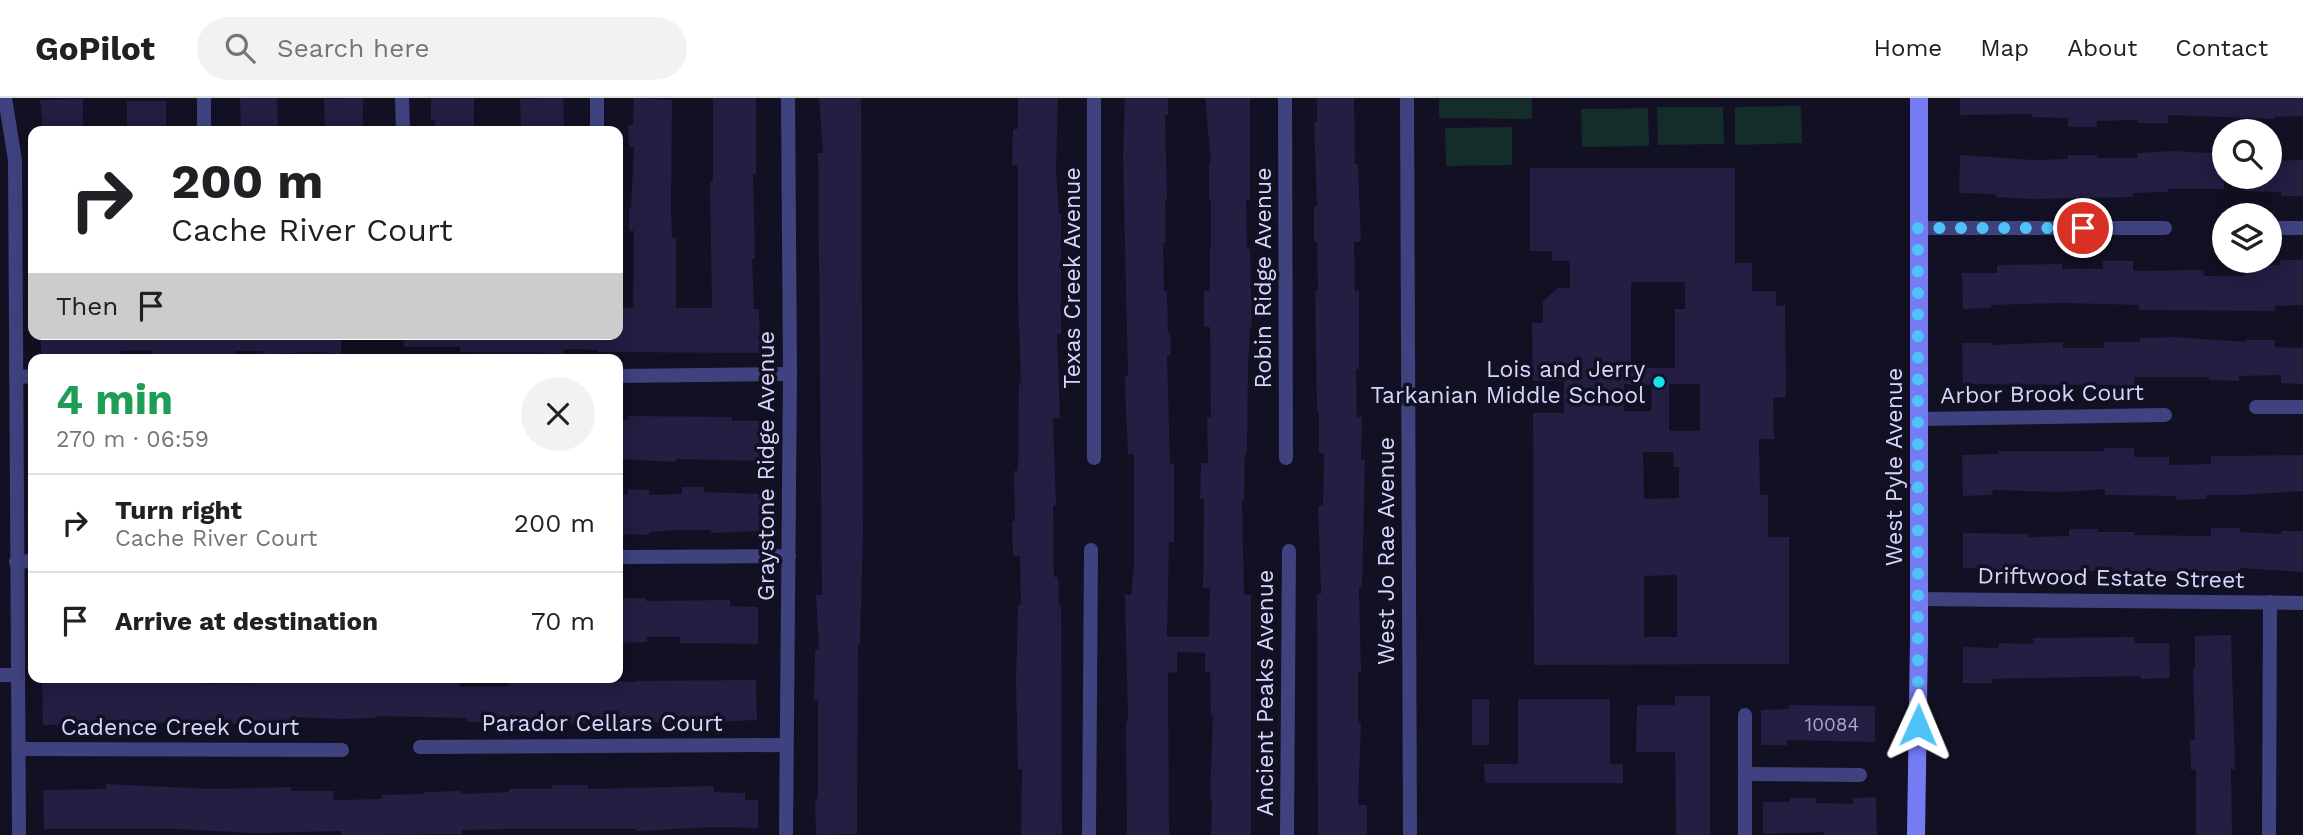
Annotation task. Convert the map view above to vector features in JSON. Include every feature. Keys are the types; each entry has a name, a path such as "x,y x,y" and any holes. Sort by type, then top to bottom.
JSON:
{"street":[{"path":"5,98 15,160 19,835"},
{"path":"204,98 204,126"},
{"path":"402,98 403,126"},
{"path":"597,98 597,126"},
{"name":"Graystone Ridge Avenue","path":"786,835 790,374 788,98"},
{"name":"Texas Creek Avenue","path":"1094,98 1094,458"},
{"name":"Robin Ridge Avenue","path":"1285,98 1286,458"},
{"name":"West Jo Rae Avenue","path":"1407,98 1410,835"},
{"name":"West Pyle Avenue","path":"1916,835 1919,98"},
{"path":"1918,228 2165,228"},
{"path":"2282,228 2303,228"},
{"path":"623,376 790,374"},
{"path":"16,376 28,377"},
{"path":"2256,407 2303,407"},
{"name":"Arbor Brook Court","path":"1919,419 2165,415"},
{"path":"1089,835 1091,550"},
{"name":"Ancient Peaks Avenue","path":"1287,835 1289,551"},
{"path":"623,557 789,556"},
{"path":"16,562 28,561"},
{"name":"Driftwood Estate Street","path":"1919,599 2303,603"},
{"path":"2269,835 2270,602"},
{"path":"0,675 17,675"},
{"path":"1745,715 1745,835"},
{"name":"Parador Cellars Court","path":"419,747 786,745"},
{"name":"Cadence Creek Court","path":"19,749 342,750"},
{"path":"1745,774 1860,775"}],"green space":[{"path":"1439,98 1532,98 1532,119 1439,118"},
{"path":"1801,106 1802,143 1735,145 1735,107"},
{"path":"1657,107 1723,107 1724,144 1658,145"},
{"path":"1648,108 1649,146 1582,147 1581,109"},
{"path":"1512,127 1512,165 1446,166 1445,128"}],"building":[{"path":"240,98 277,98 278,126 241,126"},
{"path":"363,98 363,126 325,126 324,99"},
{"path":"431,98 474,98 474,126 435,126 435,120 431,120"},
{"path":"563,98 564,126 521,126 520,99"},
{"path":"634,98 672,100 671,208 672,238 676,238 676,308 712,308 710,182 713,182 713,98 756,98 756,174 753,174 755,259 752,259 754,309 759,309 760,353 598,352 564,349 564,353 460,352 460,347 404,347 403,340 623,340 623,308 633,308 634,231 629,231 629,208 634,147 629,147 628,125 633,125"},
{"path":"819,98 861,98 863,534 858,644 857,834 816,835 818,700 814,700 815,650 819,650 816,595 822,595 818,153 823,153"},
{"path":"1018,98 1058,98 1056,171 1061,214 1061,334 1057,334 1060,418 1053,418 1056,505 1053,505 1054,577 1058,577 1061,605 1062,835 1021,835 1022,769 1018,769 1016,683 1018,605 1021,605 1020,556 1013,556 1012,521 1015,521 1014,471 1018,471 1021,383 1018,165 1012,165 1013,129 1018,129"},
{"path":"1125,98 1168,98 1168,115 1165,115 1166,243 1163,243 1164,291 1167,291 1171,355 1167,355 1170,464 1174,464 1174,542 1169,542 1167,637 1209,637 1210,588 1203,588 1204,499 1200,499 1201,463 1208,463 1207,418 1211,418 1210,327 1204,327 1204,291 1210,291 1211,249 1211,163 1205,98 1250,98 1250,200 1246,200 1252,327 1248,369 1247,454 1242,500 1244,595 1251,595 1251,835 1211,835 1213,715 1210,672 1205,672 1205,653 1177,652 1177,672 1168,673 1169,835 1127,835 1125,595 1131,595 1134,564 1134,454 1128,454 1125,376 1128,376 1123,158"},
{"path":"1317,98 1354,98 1355,164 1358,164 1361,242 1354,242 1355,291 1359,291 1357,417 1362,417 1361,460 1365,460 1362,587 1359,587 1361,672 1358,672 1358,723 1361,723 1358,805 1367,805 1367,835 1318,835 1317,594 1321,594 1318,506 1323,505 1324,453 1319,453 1317,411 1315,291 1318,291 1317,242 1314,242 1314,206 1317,206 1314,122 1317,122"},
{"path":"1960,98 2303,98 2303,116 2274,119 2168,115 2168,123 2138,123 2138,120 2097,121 2097,127 2068,127 2068,118 2032,117 2032,114 1960,115"},
{"path":"83,99 83,126 43,126 40,100"},
{"path":"127,101 166,101 166,126 127,126"},
{"path":"2174,151 2212,153 2212,189 2168,189 2168,192 2133,193 2133,197 2032,199 1996,197 1997,194 1959,193 1960,155 2034,160 2068,159 2068,155 2138,158 2137,153"},
{"path":"2303,160 2303,196 2281,196 2281,192 2244,191 2282,189 2282,161"},
{"path":"1530,168 1735,168 1735,263 1752,263 1752,291 1776,291 1776,306 1785,305 1786,397 1773,398 1774,439 1759,439 1760,495 1768,495 1768,537 1789,537 1789,664 1534,665 1533,413 1564,413 1564,381 1533,381 1532,323 1543,323 1543,301 1558,288 1570,288 1570,261 1552,261 1552,251 1530,251","holes":["1631,282 1685,282 1685,309 1675,309 1675,368 1631,368","1624,384 1652,385 1651,411 1624,411","1669,384 1700,384 1700,431 1669,431","1643,452 1673,452 1674,467 1679,467 1679,498 1644,499","1677,575 1677,637 1644,637 1644,576"]},
{"path":"2282,260 2303,260 2303,305 2275,306 2275,311 2139,310 2139,305 2063,303 1991,305 1991,308 1963,309 1962,273 1997,273 1997,265 2062,264 2062,269 2103,269 2103,261 2133,261 2133,271 2203,270 2204,276 2245,276 2245,273 2282,273"},
{"path":"2175,337 2246,342 2275,340 2275,347 2303,348 2303,384 2281,383 2281,375 2239,376 2239,381 2209,380 2209,377 2134,377 2134,385 1963,384 1962,343 1992,345 2063,342 2063,348 2104,348 2104,342 2140,342 2140,338"},
{"path":"41,340 341,340 341,354 263,354 263,351 235,351 235,354 152,354 152,350 119,351 119,354 41,354"},
{"path":"628,416 732,417 732,421 762,421 762,461 623,459 623,420 628,420"},
{"path":"2104,448 2134,448 2134,457 2169,457 2169,465 2211,464 2211,456 2303,455 2303,491 2206,495 2206,499 2176,500 2176,496 2105,495 2105,489 2063,492 1992,490 1993,495 1963,496 1962,455 1998,454 1998,451 2104,451"},
{"path":"682,487 704,487 704,492 761,494 761,531 711,533 711,530 678,530 649,532 649,535 623,534 623,494 628,494 628,489 649,490 649,495 682,494"},
{"path":"2211,528 2240,528 2240,532 2282,534 2282,531 2303,531 2303,572 2240,568 2240,571 2034,571 1963,568 1963,533 2028,534 2028,537 2069,536 2069,529 2098,529 2098,532 2134,532 2134,535 2211,536"},
{"path":"623,598 646,598 646,601 730,600 730,606 758,607 758,644 680,643 680,637 647,637 647,642 623,643"},
{"path":"2231,635 2235,769 2231,769 2232,835 2196,835 2196,770 2191,770 2190,740 2195,740 2195,636"},
{"path":"2134,637 2134,643 2169,643 2170,678 2028,678 1992,679 1992,683 1963,683 1963,647 1999,648 1999,643 2034,644 2033,638"},
{"path":"756,680 757,720 509,724 467,722 467,718 375,716 376,718 340,719 290,717 290,724 212,722 43,725 42,683 460,683 460,687 508,686 508,683"},
{"path":"1675,696 1710,696 1710,835 1676,835 1675,752 1636,752 1637,705 1675,705"},
{"path":"1472,699 1489,699 1489,745 1472,745"},
{"path":"1518,699 1610,699 1610,764 1623,764 1623,783 1485,783 1484,764 1518,764"},
{"path":"1789,705 1875,706 1875,742 1787,740 1787,745 1761,745 1761,710 1789,709"},
{"path":"106,784 212,789 291,787 291,791 334,791 333,800 382,799 382,795 424,792 509,792 509,789 552,789 552,785 588,785 588,789 714,786 714,792 745,793 745,800 758,800 758,828 636,831 510,829 461,830 462,834 386,835 341,835 341,831 255,833 176,829 44,829 43,790 106,789"},
{"path":"1876,797 1877,835 1824,835 1824,832 1763,834 1763,802 1816,798 1816,803 1853,804 1853,798"}],"place":[{"name":"Lois and Jerry Tarkanian Middle School","path":"1659,382"}],"route":[{"path":"1918,725 1918,228 2083,228"}]}
